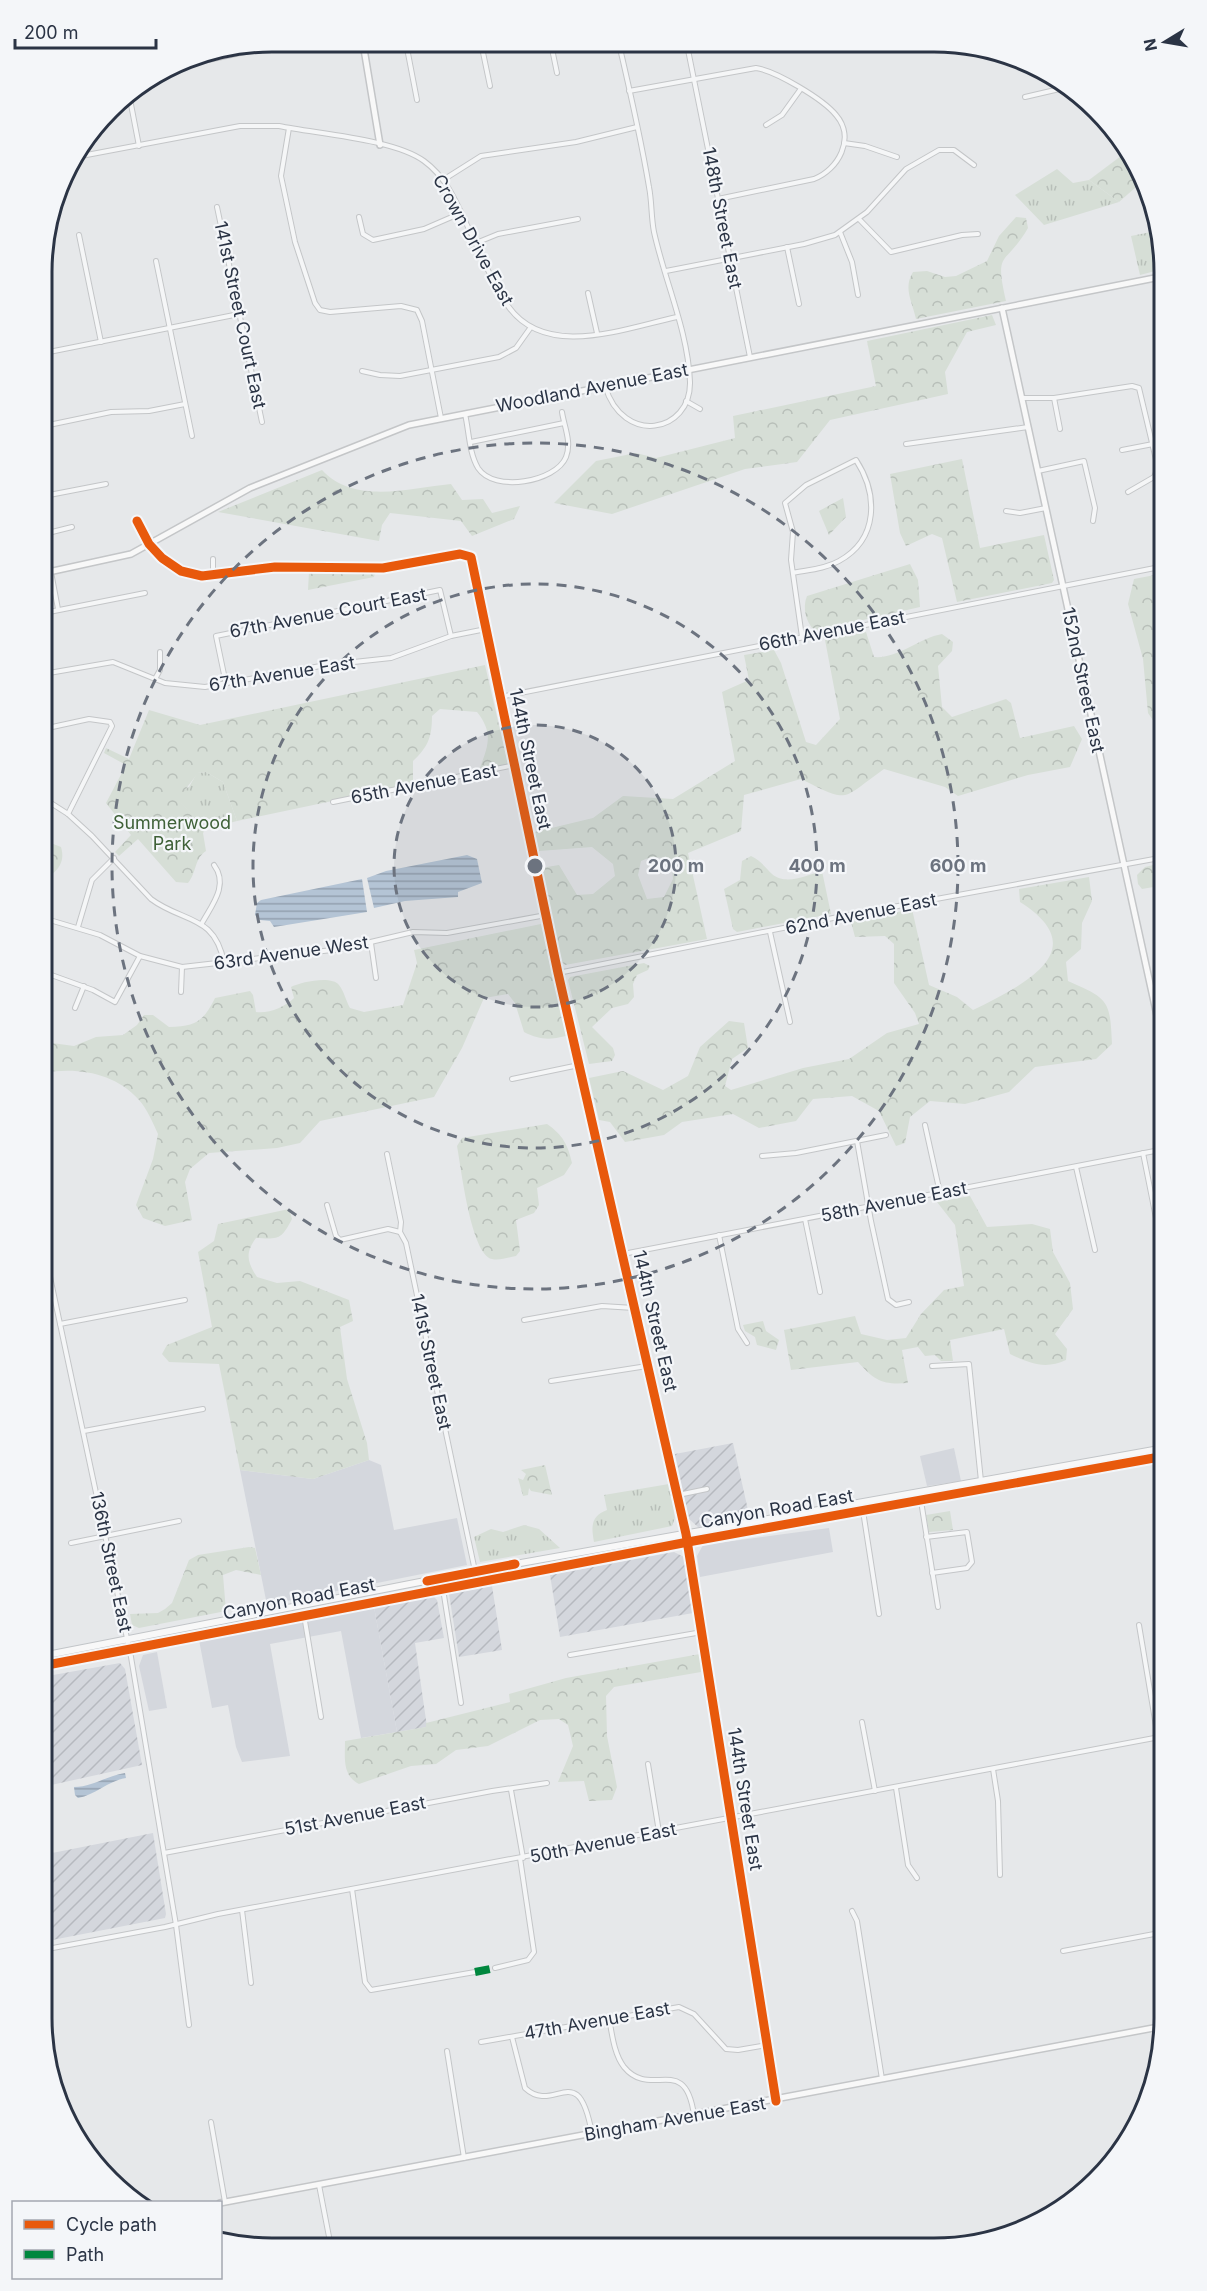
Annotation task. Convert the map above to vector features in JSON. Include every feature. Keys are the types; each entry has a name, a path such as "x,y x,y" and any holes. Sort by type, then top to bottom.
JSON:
{"main road":[{"name":"Canyon Road East","path":"52,1664 442,1589 687,1538 1154,1450"},
{"name":"Canyon Road East","path":"52,1654 476,1571 862,1511 1154,1458"},
{"path":"994,1488 1025,1477 1025,1473"},
{"path":"442,1589 472,1578 476,1571"},
{"path":"304,1616 306,1610 342,1599"}],"street":[{"path":"364,52 380,145"},
{"path":"408,52 417,100"},
{"path":"483,52 490,86"},
{"path":"553,52 557,73"},
{"path":"605,386 612,406 622,417 641,426 656,426 674,417 686,401 690,388 689,370 677,316 654,232 649,188 621,52"},
{"name":"148th Street East","path":"689,52 750,357"},
{"path":"629,91 756,68 775,74 836,114 844,143 835,165 820,177 718,199"},
{"path":"766,125 782,116 800,90"},
{"path":"1025,97 1056,90"},
{"path":"131,105 139,146"},
{"name":"Crown Drive East","path":"87,155 240,126 289,128 380,145 417,156 443,180 506,303 531,327"},
{"path":"443,180 481,156 576,142 637,127"},
{"path":"289,128 281,176 296,242 314,300 320,310 330,312 409,306 417,310 422,321 441,418"},
{"path":"844,143 865,146 897,157"},
{"path":"666,271 787,247 840,232 860,220 906,169 932,152 950,149 974,165"},
{"name":"141st Street Court East","path":"217,207 262,422"},
{"path":"359,217 365,237 375,240 424,229 461,213"},
{"path":"476,243 498,234 578,219"},
{"path":"860,220 891,252 962,235 978,234"},
{"path":"840,232 852,262 858,295"},
{"path":"79,235 101,342"},
{"path":"787,247 799,304"},
{"path":"156,261 192,436"},
{"name":"Woodland Avenue East","path":"52,572 119,557 149,544 250,488 409,425 1154,278"},
{"path":"588,293 597,333"},
{"name":"152nd Street East","path":"1002,308 1154,1002"},
{"path":"52,351 238,314"},
{"path":"362,371 393,376 505,355 521,343 531,327 560,337 597,333 677,316"},
{"path":"1022,398 1054,398 1107,388 1137,387 1142,392 1154,444 1122,450"},
{"path":"1054,398 1060,429"},
{"path":"686,401 700,409"},
{"path":"52,424 111,412 149,411 185,404"},
{"path":"465,413 478,468 492,480 509,483 546,476 560,466 568,448 562,412"},
{"path":"471,442 564,423"},
{"path":"906,444 1028,427"},
{"path":"794,573 838,561 854,550 868,531 873,510 866,479 856,459 806,486 785,503 793,532 791,560 802,636"},
{"path":"1038,471 1084,461 1095,508 1093,521"},
{"path":"1128,492 1148,482 1154,475"},
{"path":"52,494 106,484"},
{"path":"1006,510 1020,513 1046,508"},
{"path":"137,521 149,544 162,558 181,571 213,576 275,567 383,568 460,554 468,555"},
{"path":"52,532 72,527"},
{"name":"144th Street East","path":"468,555 472,561 558,973 687,1538 776,2101"},
{"path":"213,559 213,576"},
{"name":"66th Avenue East","path":"500,697 1154,568"},
{"path":"52,577 58,610"},
{"name":"67th Avenue Court East","path":"226,684 216,636 440,590 451,636"},
{"path":"52,611 145,593"},
{"name":"67th Avenue East","path":"52,673 113,662 155,680 193,687 226,684 326,665 391,658 451,636 486,629"},
{"path":"155,680 160,670 160,652"},
{"path":"52,727 89,719 110,722 112,726 68,814"},
{"name":"65th Avenue East","path":"333,802 515,765"},
{"path":"52,804 68,814 156,902 202,923 218,942 224,963"},
{"path":"78,927 92,880 114,858"},
{"name":"62nd Avenue East","path":"558,973 1154,859"},
{"path":"202,923 216,901 219,889 219,876 214,865"},
{"name":"63rd Avenue West","path":"52,920 110,939 140,956 182,967 341,949 413,933 447,933 546,915"},
{"path":"770,932 790,1022"},
{"path":"371,943 376,978"},
{"path":"52,975 84,986 116,1002 140,956"},
{"path":"181,992 182,967"},
{"path":"75,1008 84,986"},
{"path":"512,1079 579,1065"},
{"path":"925,1125 940,1194"},
{"path":"762,1156 806,1151 886,1135"},
{"path":"857,1141 888,1299 896,1305 909,1302"},
{"name":"58th Avenue East","path":"623,1254 1154,1151"},
{"path":"1143,1153 1154,1208"},
{"name":"141st Street East","path":"387,1154 401,1222 400,1232 406,1244 476,1571"},
{"path":"1076,1167 1095,1250"},
{"path":"327,1205 336,1236 340,1240 388,1229 400,1232"},
{"path":"805,1219 820,1292"},
{"path":"719,1235 738,1329 747,1343"},
{"name":"136th Street East","path":"52,1286 128,1640 176,1925 189,2025"},
{"path":"60,1324 185,1300"},
{"path":"524,1320 602,1306 635,1308"},
{"path":"932,1366 969,1364 982,1482"},
{"path":"551,1381 648,1366"},
{"path":"84,1431 202,1409"},
{"path":"678,1495 707,1489"},
{"path":"921,1501 938,1607"},
{"path":"862,1511 879,1614"},
{"path":"71,1543 179,1521"},
{"path":"926,1537 967,1532 972,1562 967,1568 932,1573"},
{"path":"442,1589 461,1703"},
{"path":"304,1616 321,1717"},
{"path":"1139,1625 1154,1714"},
{"path":"570,1656 702,1632"},
{"path":"862,1722 875,1791"},
{"name":"50th Avenue East","path":"52,1948 352,1889 1154,1739"},
{"path":"648,1764 659,1832"},
{"path":"993,1769 998,1801 1000,1875"},
{"name":"51st Avenue East","path":"164,1853 492,1791 512,1790 548,1783"},
{"path":"896,1788 908,1865 917,1878"},
{"path":"495,1968 531,1958 534,1943 512,1790"},
{"path":"352,1889 365,1982 370,1989 475,1972"},
{"path":"242,1910 251,1983"},
{"path":"852,1911 857,1921 882,2080"},
{"path":"1064,1951 1154,1934"},
{"name":"47th Avenue East","path":"481,2042 679,2007 694,2014 726,2049 738,2050 768,2045"},
{"path":"609,2018 618,2057 625,2068 640,2079 674,2080 682,2084 690,2094 694,2116"},
{"name":"Bingham Avenue East","path":"223,2203 776,2101 1154,2028"},
{"path":"512,2037 525,2088 539,2096 564,2092 578,2095 584,2100 588,2110 592,2135"},
{"path":"447,2051 464,2158"},
{"path":"211,2121 223,2203"},
{"path":"319,2185 329,2238"}],"shaded area":[{"path":"733,1443 750,1519 698,1527 689,1519 675,1454"},
{"path":"954,1448 961,1481 927,1486 920,1456"},
{"path":"369,1460 381,1465 394,1530 457,1518 467,1565 267,1605 240,1470 313,1479"},
{"path":"829,1528 833,1552 700,1577 697,1556 703,1545"},
{"path":"674,1552 684,1557 693,1613 560,1637 550,1575"},
{"path":"492,1586 502,1650 459,1657 449,1594"},
{"path":"433,1596 437,1600 444,1638 415,1643 427,1727 397,1732 374,1607"},
{"path":"374,1607 397,1732 361,1738 341,1631 270,1644 290,1756 242,1762 236,1747 228,1705 212,1708 199,1640"},
{"path":"157,1652 167,1708 149,1711 139,1666 143,1655"},
{"path":"120,1663 125,1669 142,1765 52,1785 52,1675"},
{"path":"153,1833 165,1918 52,1940 52,1853"}],"green space":[{"path":"1121,156 1137,186 1119,202 1089,180"},
{"path":"1057,169 1073,183 1089,180 1119,202 1044,225 1015,195"},
{"path":"1016,217 1026,218 1028,228 1002,265 1001,273 1006,301 916,319 908,289 913,272 927,271 945,277 956,276 987,261 999,236"},
{"path":"1150,232 1154,271 1140,275 1131,236"},
{"path":"992,315 996,325 967,332 945,372 948,394 830,420 797,462 745,469 612,514 554,503 596,461 636,453 656,458 735,438 733,416 876,386 867,341"},
{"path":"962,459 980,548 1044,535 1054,580 1052,583 957,602 942,538 932,534 906,546 900,533 890,474"},
{"path":"322,470 335,481 350,488 366,491 401,491 451,484 462,500 483,499 492,513 520,506 514,519 472,536 461,521 390,513 382,525 379,541 218,512"},
{"path":"843,498 846,517 829,535 819,511"},
{"path":"910,564 918,580 920,607 815,631 809,624 805,610 807,596"},
{"path":"309,572 375,573 374,577 308,590"},
{"path":"1154,575 1154,722 1148,713 1143,659 1128,604 1134,579"},
{"path":"866,632 874,657 883,657 942,634 953,642 952,651 938,666 942,707 952,717 1006,699 1011,703 1020,738 1074,726 1082,739 1070,767 1028,775 958,796 945,787 884,769 845,795 829,792 801,779 744,795 741,831 688,853 707,939 565,965 562,962 541,868 559,865 577,895 593,894 615,876 613,864 592,847 539,851 535,832 593,818 623,796 673,799 735,761 722,692 749,680 744,655 774,650 781,663 806,742 816,745 840,719 825,640","holes":["651,857 664,858 672,865 673,879 664,897 647,899 638,875 641,861"]},
{"name":"Summerwood Park","path":"485,665 508,764 479,770 488,740 486,727 477,712 440,709 432,716 430,736 426,746 413,761 413,784 237,821 223,782 206,772 198,773 181,795 173,794 206,829 203,833 206,851 199,858 188,883 176,882 138,839 119,856 115,852 131,835 106,803 126,765 104,753 106,748 129,759 149,710 200,725"},
{"path":"206,772 223,782 237,821 206,829 172,794 189,787 197,773"},
{"path":"52,844 61,847 62,858 59,867 52,874"},
{"path":"751,856 772,874 784,879 822,871 831,914 737,932 733,929 724,889 740,880 742,861"},
{"path":"1154,865 1154,887 1142,889 1138,884 1137,875 1145,867"},
{"path":"1089,877 1092,901 1082,923 1081,949 1066,962 1068,981 1092,992 1105,1003 1108,1009 1112,1044 1096,1059 1035,1067 1009,1092 965,1104 930,1101 910,1117 905,1143 896,1146 879,1111 852,1096 813,1099 796,1121 759,1128 733,1114 682,1122 664,1135 625,1142 610,1122 599,1120 589,1078 623,1071 663,1090 688,1076 700,1047 729,1021 744,1023 748,1048 732,1059 725,1086 731,1090 803,1068 849,1059 887,1033 919,1024 915,1013 894,983 894,944 885,936 855,937 851,922 912,909 929,985 957,997 973,1010 1029,978 1043,965 1052,951 1052,936 1042,920 1020,902 1019,889"},
{"path":"541,924 566,1036 545,1038 524,1032 515,1003 508,994 484,998 462,1048 434,1097 320,1121 300,1143 277,1148 209,1153 190,1169 185,1182 192,1220 165,1226 143,1218 136,1205 153,1159 158,1134 139,1100 119,1084 95,1074 52,1072 52,1043 74,1046 96,1037 123,1035 137,1025 144,1015 153,1015 169,1027 192,1024 207,1013 215,998 250,991 256,1012 271,1011 281,1007 294,998 291,987 316,980 330,980 339,985 350,1008 364,1012 403,1005 417,963 414,950"},
{"path":"644,963 650,966 648,970 637,975 633,984 634,997 628,1004 612,1008 592,1027 613,1048 615,1055 612,1061 589,1064 568,980 570,977"},
{"path":"547,1124 564,1141 572,1163 564,1175 537,1188 539,1205 534,1213 516,1220 520,1251 516,1256 492,1259 485,1254 478,1243 473,1227 457,1146 462,1138"},
{"path":"970,1196 987,1227 1032,1224 1050,1229 1053,1252 1070,1283 1073,1309 1055,1334 1067,1349 1066,1360 1044,1365 1010,1354 1004,1329 950,1340 953,1361 941,1361 935,1355 925,1356 918,1347 902,1350 908,1383 892,1383 875,1378 858,1362 791,1370 784,1330 855,1316 861,1334 887,1340 906,1338 921,1314 944,1290 964,1286 955,1225 937,1202"},
{"path":"289,1209 292,1219 282,1235 275,1238 256,1238 250,1248 249,1262 257,1277 277,1283 300,1281 349,1300 353,1321 340,1327 347,1379 367,1443 369,1460 313,1479 240,1470 219,1364 169,1362 162,1354 167,1345 212,1327 198,1252 214,1241 218,1224"},
{"path":"763,1321 766,1331 779,1340 776,1350 757,1345 755,1337 745,1331 743,1325"},
{"path":"545,1465 552,1495 531,1491 529,1488 528,1495 523,1496 518,1478 523,1480 526,1474 521,1470"},
{"path":"669,1484 675,1518 672,1526 594,1542 593,1522 598,1515 607,1510 604,1495"},
{"path":"950,1511 953,1530 929,1532 926,1515"},
{"path":"524,1525 539,1529 560,1548 480,1562 474,1537 491,1529 503,1532"},
{"path":"255,1548 261,1575 236,1570 223,1575 226,1611 139,1628 132,1625 130,1614 158,1613 172,1603 189,1560 198,1555"},
{"path":"700,1654 701,1672 614,1687 606,1696 607,1736 617,1787 612,1800 589,1801 584,1781 558,1782 573,1746 568,1725 559,1719 540,1720 488,1746 456,1750 436,1764 411,1766 359,1784 347,1771 345,1741 426,1727 426,1723 510,1702 509,1694 566,1678"}],"water":[{"path":"467,855 477,859 482,883 458,892 458,897 405,901 374,908 367,878 386,871"},
{"path":"362,879 367,912 274,927 270,921 260,920 255,915 257,903 261,900"},
{"path":"125,1773 126,1778 90,1794 78,1798 75,1795 74,1787"}],"marked path":[{"path":"475,1972 495,1968"}],"cycle path":[{"path":"137,521 149,544 162,558 181,571 202,576 275,567 383,568 460,554 471,557 558,973 686,1534 776,2101"},
{"path":"52,1664 688,1542 1154,1458"},
{"path":"427,1581 515,1564"}]}
